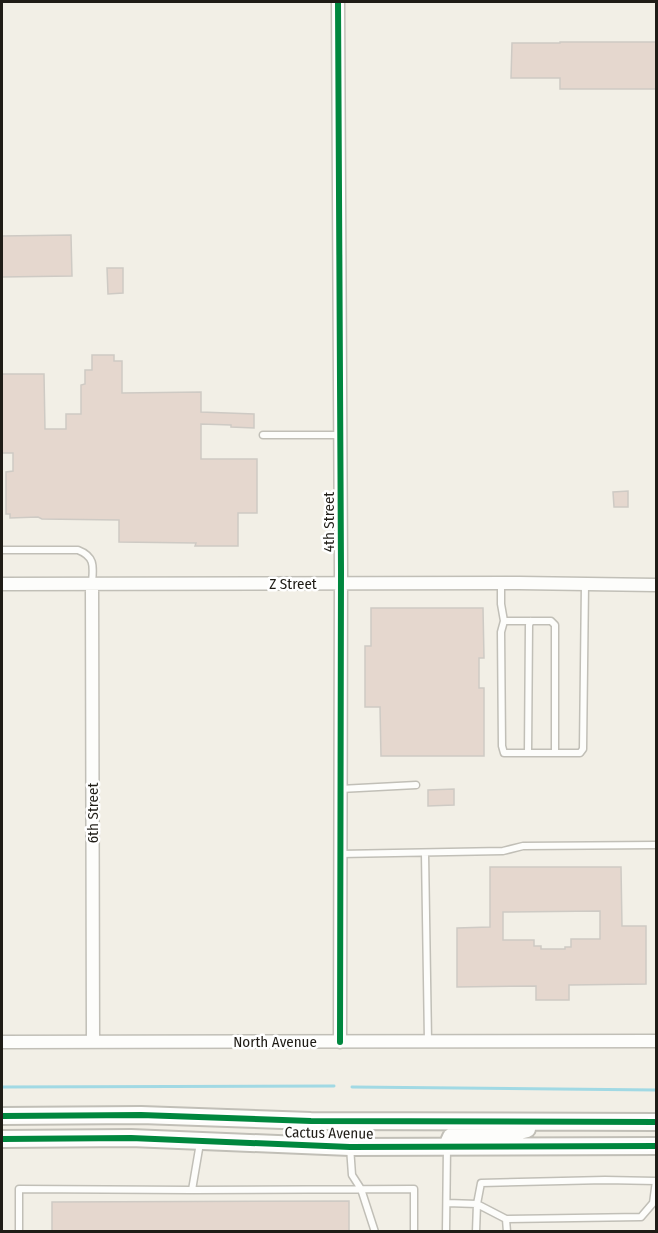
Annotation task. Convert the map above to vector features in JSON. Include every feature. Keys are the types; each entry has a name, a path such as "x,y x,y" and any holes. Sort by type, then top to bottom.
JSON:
{"main road":[{"name":"Cactus Avenue","path":"2,1116 141,1115 311,1121 657,1122"},
{"path":"447,1146 451,1137 456,1135 515,1132 554,1122"},
{"name":"Cactus Avenue","path":"2,1139 131,1138 350,1147 657,1146"}],"street":[{"name":"4th Street","path":"338,2 340,1042"},
{"name":"Z Street","path":"2,584 657,585"},
{"name":"6th Street","path":"92,584 93,1042"},
{"name":"North Avenue","path":"2,1042 657,1041"}],"lane":[{"path":"263,435 340,435"},
{"path":"2,550 78,550 87,554 93,564 92,584"},
{"path":"501,583 504,621 501,632 502,746 504,753 580,753 583,749 585,584"},
{"path":"504,621 552,621 555,625 555,753"},
{"path":"528,753 529,625 531,621"},
{"path":"340,789 416,785"},
{"path":"340,854 502,851 523,846 657,845"},
{"path":"425,853 428,1041"},
{"path":"192,1190 200,1141"},
{"path":"446,1232 447,1146"},
{"path":"350,1147 352,1175 361,1190 375,1232"},
{"path":"447,1203 477,1204 507,1219 641,1217 653,1203 656,1181 481,1183 477,1204 476,1232"},
{"path":"19,1232 19,1189 414,1190 414,1232"},
{"path":"507,1219 507,1232"}],"building":[{"path":"657,42 657,89 560,89 560,78 511,78 512,43"},
{"path":"71,235 72,276 2,277 2,236"},
{"path":"107,268 123,268 123,293 108,294"},
{"path":"92,355 114,355 114,361 122,361 122,393 201,392 201,412 254,414 254,428 201,424 201,459 257,459 257,513 238,513 238,546 119,542 119,520 10,518 10,514 6,514 6,472 13,471 13,453 2,453 2,374 44,374 45,429 66,429 66,414 81,414 81,385 85,384 85,370 92,370"},
{"path":"628,491 628,507 614,507 613,492"},
{"path":"371,608 483,608 484,658 479,658 479,688 484,688 484,756 381,756 380,707 365,707 365,646 371,646"},
{"path":"454,789 454,805 428,806 428,790"},
{"path":"490,867 621,867 622,926 646,926 646,984 569,985 569,1000 536,1000 536,986 457,987 457,928 490,927","holes":["600,911 600,939 571,939 571,947 565,947 565,949 541,949 541,946 534,946 534,940 503,940 503,912"]},
{"path":"349,1201 349,1232 52,1232 52,1202"}],"waterway":[{"path":"2,1087 334,1086"},
{"path":"352,1087 656,1090"}],"cycle path":[{"path":"338,2 341,571 340,1042"},
{"path":"2,1116 141,1115 311,1121 656,1122"},
{"path":"2,1139 131,1138 350,1147 656,1146"}]}
